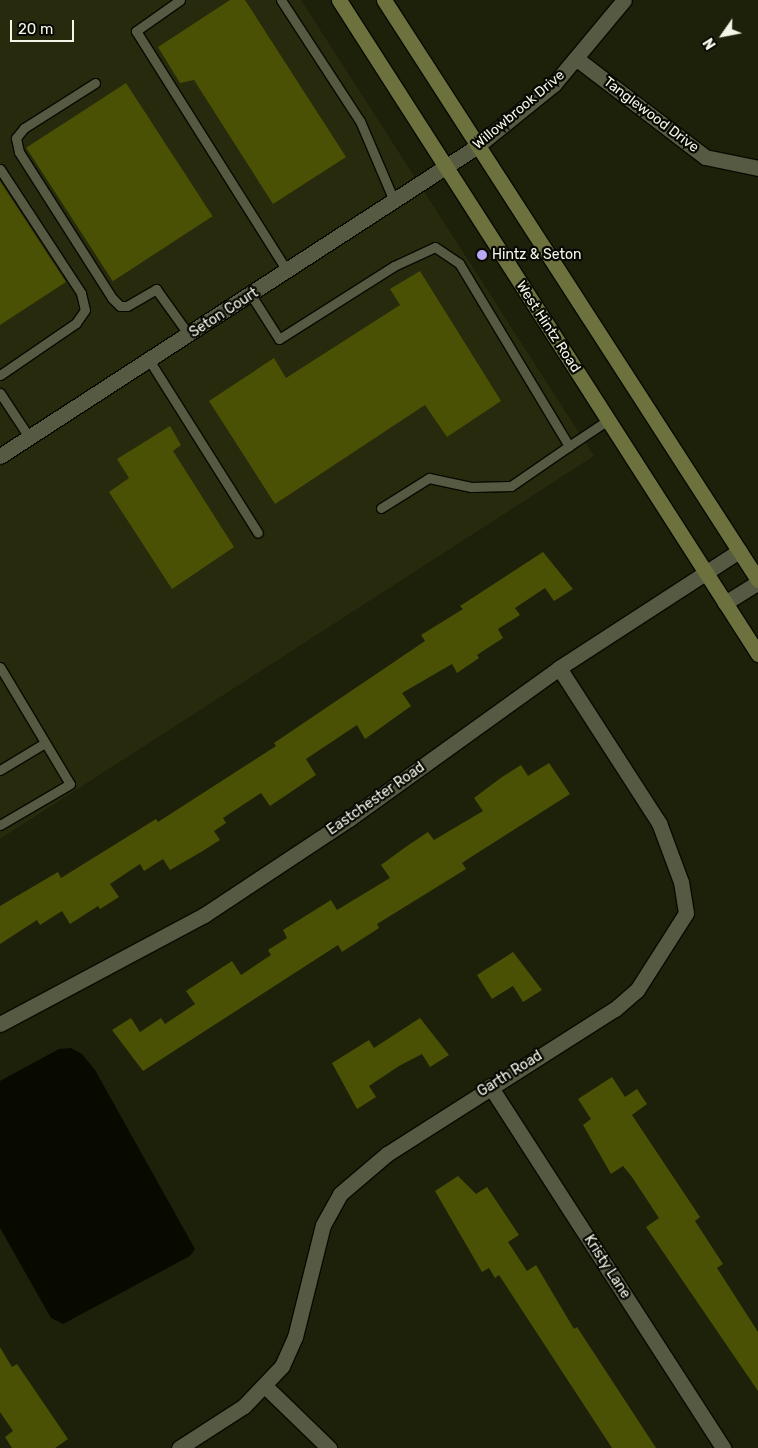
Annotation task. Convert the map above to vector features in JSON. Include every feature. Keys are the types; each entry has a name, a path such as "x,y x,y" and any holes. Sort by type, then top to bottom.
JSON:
{"main road":[{"name":"West Hintz Road","path":"339,0 758,654"},
{"path":"384,0 476,147 758,581"}],"street":[{"name":"Willowbrook Drive","path":"446,168 476,147 554,84 624,0"},
{"name":"Tanglewood Drive","path":"577,58 706,157 758,168"},
{"name":"Seton Court","path":"0,456 395,203 446,168"},
{"name":"Eastchester Road","path":"0,1024 204,915 349,819 559,668 740,551"},
{"path":"725,603 758,581"},
{"name":"Garth Road","path":"179,1448 266,1387 290,1350 323,1225 340,1194 387,1154 490,1086 615,1009 637,990 686,913 681,882 659,822 559,668"},
{"name":"Kristy Lane","path":"490,1086 723,1448"},
{"path":"266,1387 329,1448"}],"lane":[{"path":"180,0 136,31 288,272"},
{"path":"281,0 360,121 395,203"},
{"path":"95,83 24,128 16,138 18,152 112,298 120,306 127,306 156,290 189,335"},
{"path":"0,169 81,293 85,310 76,323 0,375"},
{"path":"251,295 279,339 394,266 436,248 459,263 570,446"},
{"path":"149,360 258,533"},
{"path":"0,393 29,437"},
{"path":"380,508 429,478 471,487 511,486 608,420"},
{"path":"0,667 70,784 0,825"},
{"path":"0,770 45,743"}],"shaded area":[{"path":"0,0 301,0 594,456 0,839"},
{"path":"71,1048 82,1054 95,1070 195,1249 190,1256 63,1324 51,1318 0,1228 0,1081 59,1049"}],"building":[{"path":"230,0 245,0 346,157 273,204 194,80 180,83 158,47"},
{"path":"126,83 213,216 113,281 26,148"},
{"path":"0,181 66,282 0,325"},
{"path":"420,271 501,401 447,437 425,405 275,504 209,401 274,358 286,378 400,305 390,289"},
{"path":"170,426 181,445 173,451 234,547 172,589 109,492 129,478 117,459"},
{"path":"543,552 573,589 554,601 545,588 515,608 520,615 498,629 503,638 477,655 479,658 457,673 452,664 402,693 411,706 365,739 357,725 306,759 316,775 270,806 261,793 223,818 226,823 214,831 220,840 201,852 170,870 163,859 144,871 140,864 110,884 119,897 100,909 98,906 70,924 62,911 40,925 37,920 0,944 0,906 58,872 61,878 156,819 158,822 276,746 274,743 425,641 421,635 463,609 460,606"},
{"path":"549,763 570,794 462,863 466,869 377,924 379,928 342,952 338,945 143,1071 112,1030 131,1018 140,1032 161,1018 165,1024 195,1004 186,991 232,961 241,975 271,955 268,950 287,938 283,930 331,900 337,910 390,878 381,865 407,846 428,832 434,840 483,811 474,798 502,777 521,765 528,776"},
{"path":"513,952 542,990 523,1002 513,986 492,999 477,975"},
{"path":"420,1018 449,1055 430,1067 422,1054 399,1066 369,1086 376,1097 357,1109 332,1063 369,1040 374,1048"},
{"path":"612,1077 625,1097 637,1089 647,1104 632,1115 700,1217 695,1221 723,1264 717,1268 758,1332 758,1391 646,1227 659,1218 623,1166 611,1174 583,1125 591,1119 578,1099"},
{"path":"458,1176 476,1194 487,1187 519,1235 508,1242 527,1271 536,1265 574,1329 577,1327 656,1448 612,1448 499,1275 495,1278 489,1268 482,1272 435,1191"},
{"path":"0,1347 12,1367 17,1364 68,1439 55,1448 12,1448 5,1437 13,1431 0,1412"}],"place":[{"name":"Hintz & Seton","path":"482,255"}]}
